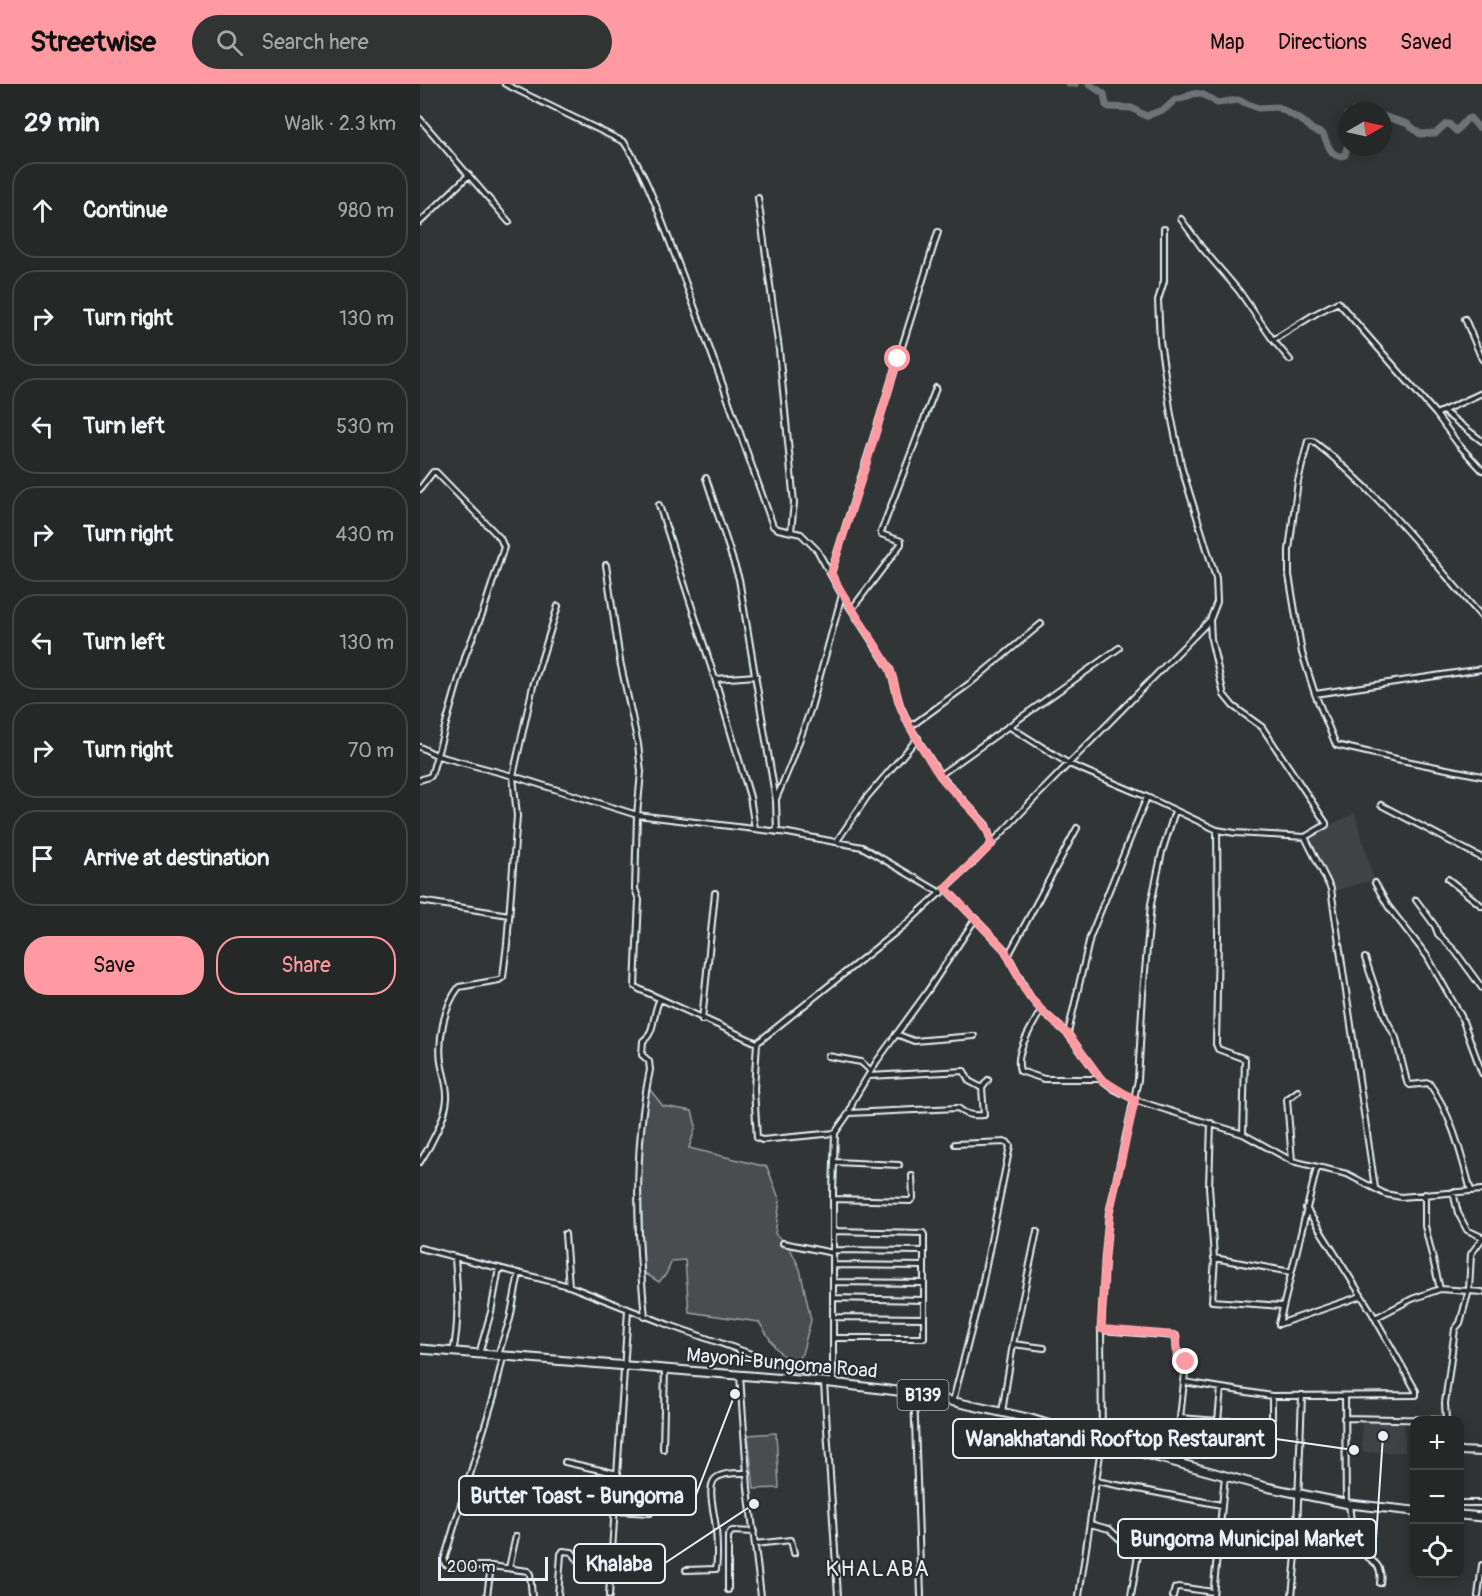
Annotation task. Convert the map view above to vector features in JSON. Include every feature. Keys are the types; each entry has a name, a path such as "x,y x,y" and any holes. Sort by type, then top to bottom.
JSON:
{"main road":[{"name":"Mayoni-Bungoma Road","path":"420,1349 824,1382 914,1393 1028,1418 1181,1464 1299,1494 1410,1511"},
{"path":"1464,1515 1482,1517"}],"street":[{"path":"505,84 624,142 649,190 704,331 773,526 801,534 808,539 890,669 900,705 910,727 940,776 986,825 992,844"},
{"path":"420,118 509,222"},
{"path":"420,222 469,175"},
{"path":"759,198 779,350 794,503 791,531"},
{"path":"1181,219 1202,248 1239,291 1290,360"},
{"path":"835,1133 762,1140 757,1138 754,1089 756,1043 941,893 992,844 1210,620 1217,602 1216,578 1182,469 1171,416 1160,341 1158,300 1164,280 1164,229"},
{"path":"831,573 938,232"},
{"path":"1273,340 1337,302 1482,470"},
{"path":"1465,319 1482,359"},
{"path":"852,609 900,546 901,541 881,533 936,388"},
{"path":"1436,414 1482,393"},
{"path":"1442,411 1482,441"},
{"path":"1482,617 1364,485 1341,462 1309,440 1298,481 1289,550 1289,574 1302,652 1315,694 1336,745 1482,776"},
{"path":"420,489 433,472 436,472 500,538 504,547 483,612 466,654 431,776 420,780"},
{"path":"706,478 739,579 776,801 777,832"},
{"path":"659,505 750,797 755,829"},
{"path":"606,565 620,661 638,744 641,772 635,889 639,900 635,986 702,1020 756,1043"},
{"path":"776,801 811,708 842,595"},
{"path":"420,1162 431,1145 446,1104 447,1092 441,1057 442,1034 450,1002 459,987 502,979 517,816 513,776 533,686 558,606"},
{"path":"1010,727 1069,765 1147,797 1217,830 1305,837 1326,823 1263,727 1233,706 1224,694 1211,639 1210,620"},
{"path":"910,727 969,684 1041,624"},
{"path":"940,776 1119,648"},
{"path":"1315,694 1482,669"},
{"path":"715,679 756,676"},
{"path":"837,841 867,797 918,738"},
{"path":"420,747 438,756 513,776 638,815 777,832 862,847 941,893"},
{"path":"1068,1034 1084,954 1098,913 1147,797"},
{"path":"1381,806 1482,858"},
{"path":"1079,1596 1102,1441 1101,1329 1109,1214 1138,1080 1151,904 1162,852 1176,811"},
{"path":"1008,956 1077,828"},
{"path":"1217,830 1216,1044 1218,1048 1245,1059 1243,1134"},
{"path":"1305,837 1331,889 1375,1189"},
{"path":"1448,879 1482,906"},
{"path":"1375,883 1388,906 1426,956 1461,1016 1482,1073"},
{"path":"945,888 999,943 1024,989 1041,1010 1068,1034 1101,1079 1135,1100 1243,1134 1292,1161 1340,1171 1385,1194 1401,1197 1482,1190"},
{"path":"702,1020 715,893"},
{"path":"1416,900 1435,926 1438,934 1450,945 1482,988"},
{"path":"420,901 509,915"},
{"path":"833,1383 835,1133 849,1113 854,1099 871,1071 976,918"},
{"path":"1365,958 1385,1017 1395,1038 1407,1082 1410,1085 1429,1083 1442,1103 1458,1143 1471,1191"},
{"path":"645,1317 637,1178 641,1124 650,1070 649,1061 642,1055 641,1050 643,1041 648,1037 652,1028 654,1011 660,999"},
{"path":"1041,1010 1020,1055 1019,1071 1044,1079 1101,1079"},
{"path":"896,1034 914,1041 974,1036"},
{"path":"828,1056 861,1062 871,1071"},
{"path":"868,1076 964,1071 969,1081 982,1088"},
{"path":"849,1113 958,1108 963,1113 973,1116 984,1115 982,1088 988,1080"},
{"path":"1292,1161 1287,1099 1298,1091"},
{"path":"1211,1123 1209,1187 1215,1258 1212,1300 1282,1306"},
{"path":"952,1402 979,1300 1010,1146 1007,1142 955,1144"},
{"path":"835,1162 899,1165"},
{"path":"1317,1167 1279,1325 1361,1296"},
{"path":"833,1199 910,1201 913,1198 912,1176"},
{"path":"1445,1416 1455,1329 1460,1323 1469,1290 1471,1254 1482,1238 1467,1230 1458,1214 1454,1192"},
{"path":"1425,1194 1425,1226 1440,1289"},
{"path":"1184,1382 1272,1396 1416,1395 1416,1391 1375,1318 1306,1208"},
{"path":"833,1231 923,1233 924,1251 923,1339 833,1338"},
{"path":"1002,1412 1013,1344 1037,1231"},
{"path":"565,1234 569,1286"},
{"path":"783,1243 833,1252 924,1251"},
{"path":"420,1248 569,1286 645,1317 794,1369 833,1374"},
{"path":"453,1353 458,1299 455,1257"},
{"path":"1215,1258 1291,1272"},
{"path":"833,1265 924,1266"},
{"path":"479,1354 499,1268"},
{"path":"519,1273 500,1357 494,1396 444,1560 447,1565 491,1566 524,1570 530,1574 532,1596"},
{"path":"833,1282 924,1283"},
{"path":"1375,1318 1412,1299 1440,1289 1482,1292"},
{"path":"833,1298 924,1300"},
{"path":"609,1596 628,1310"},
{"path":"833,1317 924,1318"},
{"path":"1101,1329 1176,1336 1177,1358 1186,1362 1180,1418 1183,1444 1181,1464"},
{"path":"1013,1344 1044,1348"},
{"path":"663,1449 665,1369"},
{"path":"740,1376 761,1596"},
{"path":"824,1382 838,1596"},
{"path":"1218,1421 1221,1388"},
{"path":"914,1393 921,1596"},
{"path":"1292,1596 1296,1556 1302,1395"},
{"path":"1180,1418 1270,1421 1272,1396"},
{"path":"1345,1396 1348,1503 1357,1545 1378,1565 1381,1574 1380,1583"},
{"path":"1344,1418 1410,1419"},
{"path":"1464,1451 1482,1452"},
{"path":"565,1462 618,1474"},
{"path":"686,1570 716,1569 716,1528 711,1494 713,1482 720,1476 748,1473"},
{"path":"1173,1596 1175,1588 1178,1587 1213,1594 1225,1475"},
{"path":"1096,1481 1221,1505"},
{"path":"617,1485 653,1487"},
{"path":"1464,1503 1482,1503"},
{"path":"615,1511 650,1513"},
{"path":"1090,1524 1109,1529 1122,1541 1139,1549 1131,1596"},
{"path":"728,1590 728,1536 732,1531 754,1532"},
{"path":"509,1568 516,1536"},
{"path":"755,1544 791,1540 794,1553"},
{"path":"558,1596 562,1552 571,1551 581,1560 646,1562"},
{"path":"1478,1596 1482,1565"},
{"path":"487,1596 491,1566"},
{"path":"611,1571 651,1572"}],"shaded area":[{"path":"1355,813 1374,880 1333,891 1306,837"},
{"path":"647,1086 663,1106 692,1111 696,1126 689,1148 767,1167 780,1201 775,1234 788,1244 800,1269 811,1320 802,1354 792,1366 775,1347 759,1322 689,1312 685,1260 672,1261 659,1282 643,1272 640,1147"},
{"path":"1362,1420 1404,1420 1405,1452 1362,1452"},
{"path":"776,1433 779,1488 754,1489 748,1435"}],"waterway":[{"path":"1069,84 1075,84"},
{"path":"1089,84 1104,94 1106,105 1109,107 1132,108 1146,116 1165,109 1176,99 1197,93 1217,103 1238,100 1258,108 1278,107 1323,134 1333,153 1338,156"},
{"path":"1392,119 1408,124 1420,134 1436,133 1446,124 1456,131 1470,118 1482,128"}],"place":[{"name":"Butter Toast - Bungoma","path":"735,1394"},
{"name":"Bungoma Municipal Market","path":"1383,1436"},
{"name":"Wanakhatandi Rooftop Restaurant","path":"1354,1450"},
{"name":"Khalaba","path":"754,1504"}],"district":[{"name":"KHALABA","path":"878,1569"}],"route":[{"path":"898,359 831,573 842,595 890,669 900,705 910,727 940,776 986,825 990,836 992,844 945,888 1005,950 1024,989 1041,1010 1068,1034 1101,1079 1135,1100 1109,1214 1101,1329 1174,1335 1177,1339 1177,1358 1186,1362"}]}
